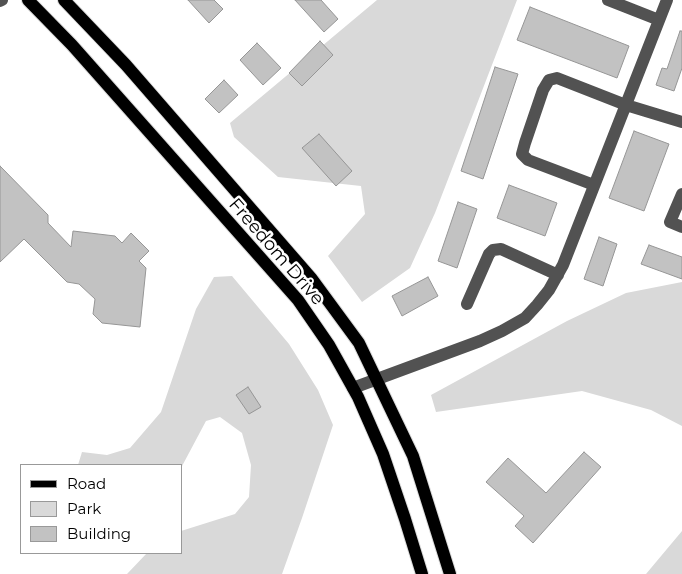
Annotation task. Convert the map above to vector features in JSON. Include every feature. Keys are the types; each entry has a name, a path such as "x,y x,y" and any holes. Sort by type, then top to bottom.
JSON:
{"main road":[{"name":"Freedom Drive","path":"28,0 72,45 298,300 329,345 353,388 383,454 422,574"},
{"name":"Freedom Drive","path":"64,0 126,65 312,279 359,343 413,456 450,574"}],"street":[{"path":"608,0 659,20"},
{"path":"353,388 480,341 525,318 537,305 558,275 667,0"},
{"path":"594,185 528,160 522,154 543,90 549,80 557,78 626,105 682,122"},
{"path":"682,194 670,222 682,227"},
{"path":"468,304 488,254 493,250 501,249 558,275"}],"green space":[{"path":"377,0 517,0 435,213 410,268 362,302 328,256 365,214 361,186 278,177 234,137 230,123"},
{"path":"232,276 289,344 318,390 333,425 282,574 127,574 146,554 182,554 182,531 235,514 249,497 251,465 242,433 220,417 206,421 182,466 182,464 78,464 82,452 107,455 130,448 161,412 196,309 214,277"},
{"path":"682,282 682,426 651,410 582,391 436,412 431,395 567,321 626,293"},
{"path":"682,531 682,574 646,574"}],"building":[{"path":"188,0 214,0 223,9 209,23"},
{"path":"295,0 321,0 338,19 324,32"},
{"path":"530,7 629,46 617,78 517,40"},
{"path":"680,31 682,31 682,68 674,91 656,85 662,68 667,69"},
{"path":"320,41 333,55 302,86 289,73"},
{"path":"257,43 281,68 263,85 240,60"},
{"path":"495,67 518,74 483,179 461,171"},
{"path":"224,80 238,95 219,113 205,99"},
{"path":"634,131 669,144 644,211 609,198"},
{"path":"319,134 352,171 336,186 302,148"},
{"path":"0,166 48,215 48,223 71,247 73,231 115,236 122,243 131,233 149,251 139,261 146,268 140,327 102,323 93,314 95,299 79,284 67,282 24,239 0,262"},
{"path":"509,185 557,203 545,236 497,218"},
{"path":"458,202 477,209 457,268 438,261"},
{"path":"599,237 617,244 603,286 584,279"},
{"path":"649,245 682,257 682,279 641,264"},
{"path":"428,277 438,296 402,316 392,296"},
{"path":"248,387 261,407 249,414 236,395"},
{"path":"584,452 601,467 533,543 515,526 524,516 486,482 508,458 546,493"}]}
